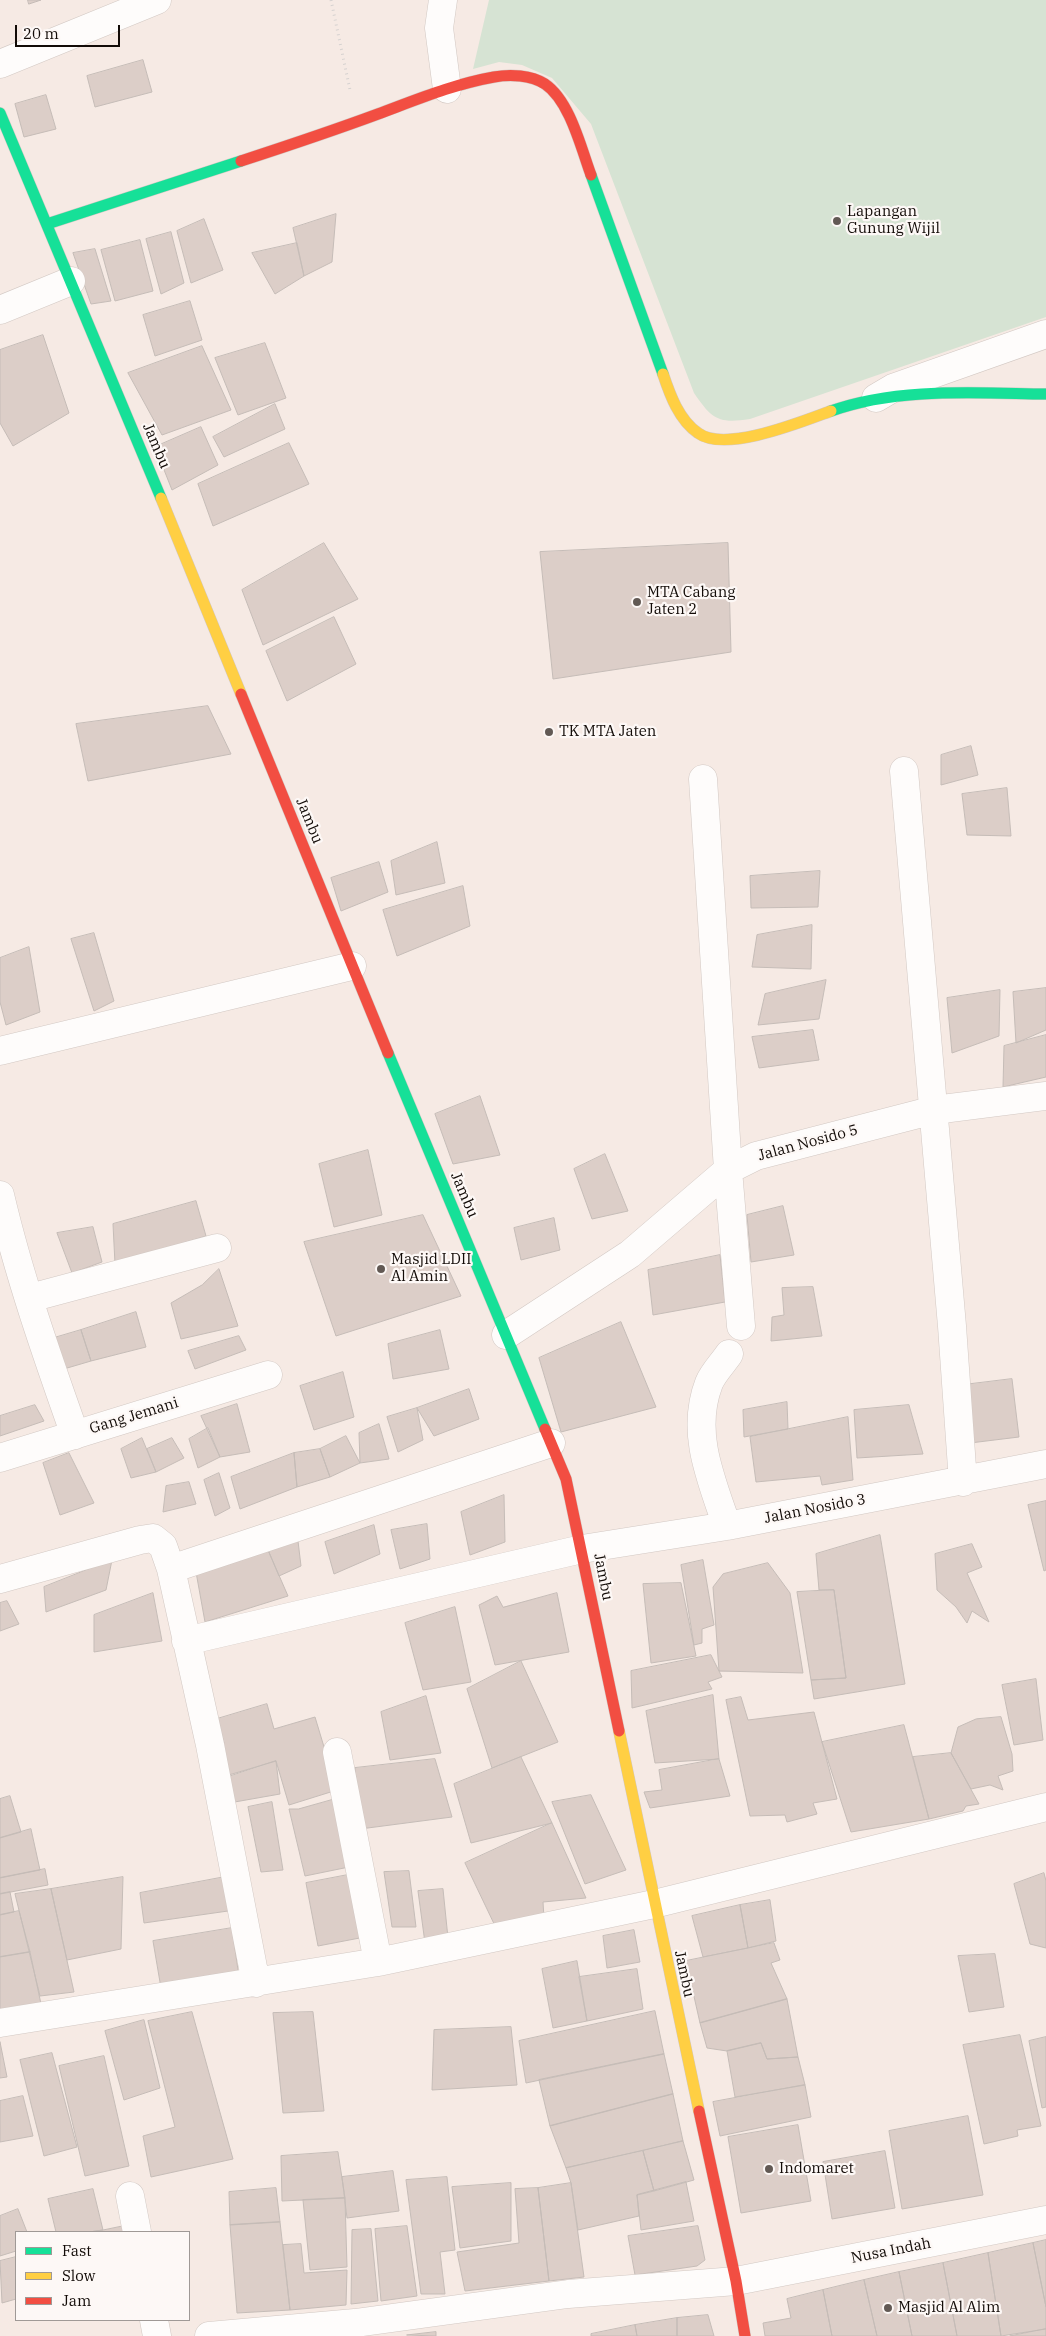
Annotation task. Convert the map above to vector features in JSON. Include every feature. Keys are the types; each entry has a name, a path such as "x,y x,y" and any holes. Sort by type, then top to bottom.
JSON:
{"street":[{"path":"0,64 121,7 157,0"},
{"path":"443,0 439,28 448,90"},
{"path":"48,224 448,90 494,77 519,75 545,84 559,98 572,124 672,399 690,427 704,438 724,441 749,436 857,402 875,399 974,393 1046,394"},
{"name":"Jambu","path":"0,113 48,224 352,966 566,1479 654,1904 736,2281 745,2336"},
{"path":"0,310 71,282"},
{"path":"875,399 893,388 1046,334"},
{"path":"904,771 934,1110 963,1482"},
{"path":"703,779 728,1170 741,1326"},
{"path":"0,1050 352,966"},
{"name":"Jalan Nosido 5","path":"506,1335 630,1254 728,1170 756,1156 934,1110 1046,1096"},
{"path":"0,1195 8,1260 30,1298 75,1435"},
{"path":"30,1298 218,1248"},
{"path":"727,1526 706,1464 700,1425 709,1382 729,1354"},
{"name":"Gang Jemani","path":"0,1458 268,1375"},
{"path":"171,1569 551,1442"},
{"name":"Jalan Nosido 3","path":"186,1641 582,1549 727,1526 963,1482 1046,1464"},
{"path":"0,1579 140,1540 154,1538 163,1546 171,1569 210,1745 256,1983"},
{"path":"337,1752 378,1962"},
{"path":"0,2023 378,1962 654,1904 1046,1808"},
{"path":"130,2196 137,2231"},
{"name":"Nusa Indah","path":"209,2336 355,2323 568,2294 736,2281 1046,2220"},
{"path":"154,2321 157,2336"}],"path":[{"path":"331,0 358,121"}],"green space":[{"name":"Lapangan Gunung Wijil","path":"489,0 1046,0 1046,317 750,419 730,421 717,418 706,409 694,393 591,124 552,78 522,65 499,62 473,69"}],"building":[{"path":"28,0 41,0 29,4"},
{"path":"143,60 152,92 95,107 87,76"},
{"path":"46,95 56,129 24,137 15,104"},
{"path":"336,214 332,262 304,276 293,228"},
{"path":"204,219 223,270 191,283 177,231"},
{"path":"171,232 184,283 161,294 146,239"},
{"path":"140,240 153,291 115,301 101,250"},
{"path":"297,243 304,276 275,294 252,253"},
{"path":"95,249 111,301 91,304 73,253"},
{"path":"190,301 202,340 155,356 143,315"},
{"path":"43,335 69,413 13,446 0,423 0,350"},
{"path":"265,343 286,398 238,415 215,358"},
{"path":"202,346 231,410 162,435 128,373"},
{"path":"275,404 285,429 224,457 213,437"},
{"path":"201,427 218,465 172,490 155,447"},
{"path":"289,443 309,484 213,526 198,484"},
{"path":"324,543 358,599 263,645 242,590"},
{"name":"MTA Cabang Jaten 2","path":"728,543 731,652 553,679 540,552"},
{"path":"334,617 356,664 287,701 266,651"},
{"path":"208,706 231,754 88,781 76,724"},
{"path":"971,746 978,775 941,785 941,755"},
{"path":"1007,788 1011,836 967,835 962,794"},
{"path":"437,842 445,883 396,895 391,861"},
{"path":"379,862 388,892 341,911 331,878"},
{"path":"820,871 818,907 751,908 750,876"},
{"path":"463,886 470,926 397,956 383,910"},
{"path":"812,925 811,969 752,967 757,935"},
{"path":"94,933 114,1001 94,1011 71,939"},
{"path":"29,947 40,1012 6,1025 0,1002 0,958"},
{"path":"826,980 819,1019 758,1025 765,994"},
{"path":"1046,988 1046,1030 1016,1043 1013,992"},
{"path":"1000,990 999,1036 952,1053 947,998"},
{"path":"813,1030 819,1060 759,1068 752,1037"},
{"path":"1046,1035 1046,1077 1003,1087 1004,1046"},
{"path":"480,1096 500,1155 453,1164 435,1114"},
{"path":"368,1150 382,1215 334,1227 319,1164"},
{"path":"605,1154 628,1211 592,1219 574,1169"},
{"path":"196,1201 206,1236 115,1264 113,1224"},
{"path":"783,1206 794,1255 751,1262 747,1215"},
{"name":"Masjid LDII Al Amin","path":"423,1215 461,1296 336,1336 304,1242"},
{"path":"554,1218 560,1250 521,1260 514,1228"},
{"path":"93,1227 102,1262 72,1273 57,1233"},
{"path":"720,1255 725,1302 653,1315 648,1270"},
{"path":"219,1269 238,1326 181,1339 171,1303 202,1285"},
{"path":"813,1287 822,1336 771,1341 772,1317 784,1315 782,1288"},
{"path":"136,1312 146,1347 91,1361 81,1330"},
{"path":"621,1322 656,1407 561,1432 539,1358"},
{"path":"81,1330 91,1361 57,1371 54,1338"},
{"path":"440,1330 449,1369 393,1379 388,1344"},
{"path":"239,1336 246,1350 195,1369 188,1351"},
{"path":"343,1372 354,1417 314,1430 300,1386"},
{"path":"1012,1379 1019,1437 970,1443 963,1385"},
{"path":"469,1389 479,1419 434,1436 417,1408"},
{"path":"787,1402 788,1429 744,1437 743,1410"},
{"path":"237,1404 250,1452 220,1457 201,1416"},
{"path":"35,1405 44,1421 0,1436 0,1416"},
{"path":"909,1405 923,1454 857,1458 854,1410"},
{"path":"417,1408 423,1440 398,1452 387,1417"},
{"path":"848,1417 853,1480 822,1485 820,1476 756,1482 750,1437"},
{"path":"379,1424 389,1459 360,1463 359,1433"},
{"path":"208,1428 220,1457 198,1468 189,1439"},
{"path":"346,1436 360,1463 330,1477 320,1449"},
{"path":"142,1438 156,1472 131,1478 121,1449"},
{"path":"172,1438 184,1458 156,1472 147,1449"},
{"path":"320,1449 330,1477 297,1487 294,1453"},
{"path":"69,1453 94,1503 60,1515 43,1463"},
{"path":"294,1453 297,1487 240,1509 231,1477"},
{"path":"219,1473 230,1508 215,1516 204,1480"},
{"path":"189,1482 196,1504 163,1512 166,1486"},
{"path":"504,1495 505,1542 470,1555 461,1512"},
{"path":"1046,1501 1046,1570 1044,1571 1028,1505"},
{"path":"427,1524 430,1559 400,1569 391,1530"},
{"path":"374,1525 380,1554 334,1574 325,1542"},
{"path":"880,1535 905,1684 814,1699 811,1680 846,1678 834,1590 819,1590 816,1554"},
{"path":"298,1541 301,1566 279,1576 268,1550"},
{"path":"972,1544 982,1567 967,1573 989,1622 972,1611 967,1623 956,1607 937,1590 935,1554"},
{"path":"268,1550 288,1596 205,1622 196,1572"},
{"path":"112,1560 106,1590 46,1612 44,1587"},
{"path":"703,1560 714,1625 702,1629 702,1643 694,1645 681,1565"},
{"path":"768,1563 790,1593 803,1673 719,1671 713,1587 723,1574"},
{"path":"681,1583 696,1656 651,1663 643,1584"},
{"path":"834,1590 846,1678 811,1680 797,1592"},
{"path":"153,1593 162,1641 94,1652 94,1615"},
{"path":"557,1593 569,1652 495,1665 479,1605 497,1596 503,1607"},
{"path":"7,1601 19,1624 0,1631 0,1603"},
{"path":"455,1607 471,1682 423,1690 405,1623"},
{"path":"711,1655 722,1677 708,1682 712,1689 632,1708 631,1671"},
{"path":"521,1661 558,1742 492,1768 467,1689"},
{"path":"1036,1679 1043,1740 1014,1745 1002,1685"},
{"path":"713,1695 719,1759 655,1763 646,1711"},
{"path":"426,1696 441,1753 390,1760 381,1712"},
{"path":"741,1697 748,1720 814,1712 837,1799 813,1803 817,1814 787,1822 785,1815 750,1816 726,1700"},
{"path":"267,1704 274,1729 315,1717 337,1790 289,1805 276,1761 222,1777 213,1746 224,1743 217,1719"},
{"path":"1001,1717 1012,1754 1013,1771 998,1776 1003,1790 990,1785 971,1789 951,1753 958,1727 976,1719"},
{"path":"904,1725 929,1819 851,1832 822,1742"},
{"path":"951,1753 979,1804 966,1806 963,1811 929,1819 913,1757"},
{"path":"521,1757 552,1823 471,1843 454,1784"},
{"path":"435,1759 452,1817 360,1829 355,1768"},
{"path":"719,1759 730,1796 650,1808 644,1792 662,1790 659,1770"},
{"path":"276,1761 280,1794 229,1803 225,1778"},
{"path":"591,1795 626,1870 585,1884 552,1802"},
{"path":"10,1796 21,1832 0,1838 0,1799"},
{"path":"339,1798 349,1867 305,1876 289,1809 298,1809"},
{"path":"272,1802 283,1870 261,1872 248,1807"},
{"path":"552,1823 586,1898 543,1902 544,1918 497,1930 465,1863"},
{"path":"31,1829 40,1870 0,1878 0,1838"},
{"path":"45,1869 48,1885 0,1894 0,1878"},
{"path":"409,1871 416,1927 392,1927 384,1872"},
{"path":"1044,1873 1046,1881 1046,1948 1030,1944 1014,1884"},
{"path":"353,1874 365,1937 318,1946 306,1883"},
{"path":"123,1877 121,1949 67,1960 51,1889"},
{"path":"225,1877 228,1911 144,1923 140,1893"},
{"path":"51,1889 74,1992 40,1996 15,1894"},
{"path":"443,1889 448,1938 425,1943 418,1891"},
{"path":"10,1892 14,1912 0,1915 0,1894"},
{"path":"770,1900 776,1941 748,1948 740,1905"},
{"path":"740,1905 748,1948 703,1957 692,1916"},
{"path":"19,1911 30,1952 0,1957 0,1915"},
{"path":"232,1928 239,1977 161,1988 153,1941"},
{"path":"634,1930 640,1962 607,1968 603,1936"},
{"path":"774,1943 780,1960 771,1963 787,1999 700,2023 686,1961"},
{"path":"30,1952 41,2004 0,2010 0,1957"},
{"path":"995,1954 1004,2007 969,2012 958,1956"},
{"path":"577,1961 587,2021 553,2028 542,1969"},
{"path":"637,1969 643,2009 587,2021 579,1977"},
{"path":"787,1999 798,2057 767,2059 761,2043 727,2051 707,2048 700,2023"},
{"path":"655,2011 664,2054 526,2083 519,2041"},
{"path":"192,2012 233,2159 151,2177 143,2136 175,2127 148,2021"},
{"path":"313,2012 324,2111 283,2113 273,2013"},
{"path":"144,2020 160,2088 124,2100 105,2031"},
{"path":"511,2027 517,2085 432,2090 434,2030"},
{"path":"1020,2035 1041,2126 1017,2130 1018,2136 984,2144 963,2045"},
{"path":"1046,2037 1046,2107 1042,2108 1029,2041"},
{"path":"0,2042 7,2077 0,2078"},
{"path":"761,2043 767,2059 798,2057 805,2085 735,2097 727,2051"},
{"path":"52,2053 77,2147 44,2156 20,2060"},
{"path":"664,2054 673,2094 550,2126 539,2080"},
{"path":"104,2056 129,2166 85,2176 59,2066"},
{"path":"805,2085 811,2117 720,2136 713,2102"},
{"path":"673,2094 683,2141 566,2168 550,2126"},
{"path":"23,2096 33,2136 0,2142 0,2101"},
{"path":"968,2116 983,2195 902,2209 889,2131"},
{"name":"Indomaret","path":"798,2125 811,2201 741,2213 728,2137"},
{"path":"683,2141 694,2180 654,2191 643,2151"},
{"path":"643,2151 654,2191 637,2195 639,2216 578,2230 571,2183 566,2168"},
{"path":"885,2151 895,2208 832,2219 823,2162"},
{"path":"338,2152 345,2198 282,2201 281,2156"},
{"path":"393,2171 399,2211 347,2218 342,2177"},
{"path":"447,2177 455,2250 440,2252 445,2294 421,2294 406,2180"},
{"path":"686,2182 694,2221 641,2230 637,2195"},
{"path":"511,2183 511,2241 460,2248 452,2187"},
{"path":"571,2183 584,2277 549,2281 538,2188"},
{"path":"276,2188 280,2222 230,2225 229,2192"},
{"path":"538,2188 549,2281 465,2291 457,2252 519,2243 515,2189"},
{"path":"93,2189 103,2230 56,2231 48,2199"},
{"path":"345,2198 347,2267 310,2270 303,2200"},
{"path":"18,2209 27,2231 15,2231 15,2251 0,2256 0,2216"},
{"path":"280,2222 290,2310 237,2313 230,2225"},
{"path":"129,2225 130,2231 96,2231"},
{"path":"407,2226 417,2296 381,2301 375,2229"},
{"path":"698,2226 705,2260 697,2266 635,2275 628,2236"},
{"path":"371,2229 378,2301 351,2304 352,2230"},
{"path":"1046,2240 1046,2307 1033,2243"},
{"path":"1033,2243 1046,2307 1046,2329 1001,2336 988,2253"},
{"path":"301,2244 304,2273 347,2270 346,2305 290,2310 283,2245"},
{"path":"988,2253 1001,2336 957,2336 943,2263"},
{"path":"15,2257 15,2299 2,2303 0,2261"},
{"path":"943,2263 957,2336 912,2336 899,2272"},
{"name":"Masjid Al Alim","path":"899,2272 912,2336 877,2336 864,2280"},
{"path":"864,2280 877,2336 832,2336 823,2290"},
{"path":"823,2290 832,2336 765,2336 763,2323 791,2318 787,2299"},
{"path":"708,2315 714,2336 677,2336 677,2318"},
{"path":"677,2318 677,2336 637,2336 635,2325"},
{"path":"635,2325 637,2336 591,2336 591,2334"},
{"path":"1046,2329 1046,2336 1010,2336"},
{"path":"436,2332 436,2336 407,2335"}],"traffic: fast":[{"path":"0,113 161,498"},
{"path":"47,224 241,161"},
{"path":"591,175 663,374"},
{"path":"831,411 857,403 910,395 937,393 1046,394"},
{"path":"388,1053 545,1429"}],"traffic: slow":[{"path":"663,374 680,414 691,428 710,438 726,440 763,434 831,411"},
{"path":"161,498 241,694"},
{"path":"619,1731 699,2111"}],"traffic: jam":[{"path":"241,161 450,88 494,77 513,76 527,77 539,81 554,92 574,126 591,175"},
{"path":"241,694 388,1053"},
{"path":"545,1429 566,1479 619,1731"},
{"path":"699,2111 736,2281 745,2336"}],"place":[{"name":"Lapangan Gunung Wijil","path":"837,221"},
{"name":"MTA Cabang Jaten 2","path":"637,602"},
{"name":"TK MTA Jaten","path":"549,732"},
{"name":"Masjid LDII Al Amin","path":"381,1269"},
{"name":"Indomaret","path":"769,2169"},
{"name":"Masjid Al Alim","path":"888,2308"}]}
